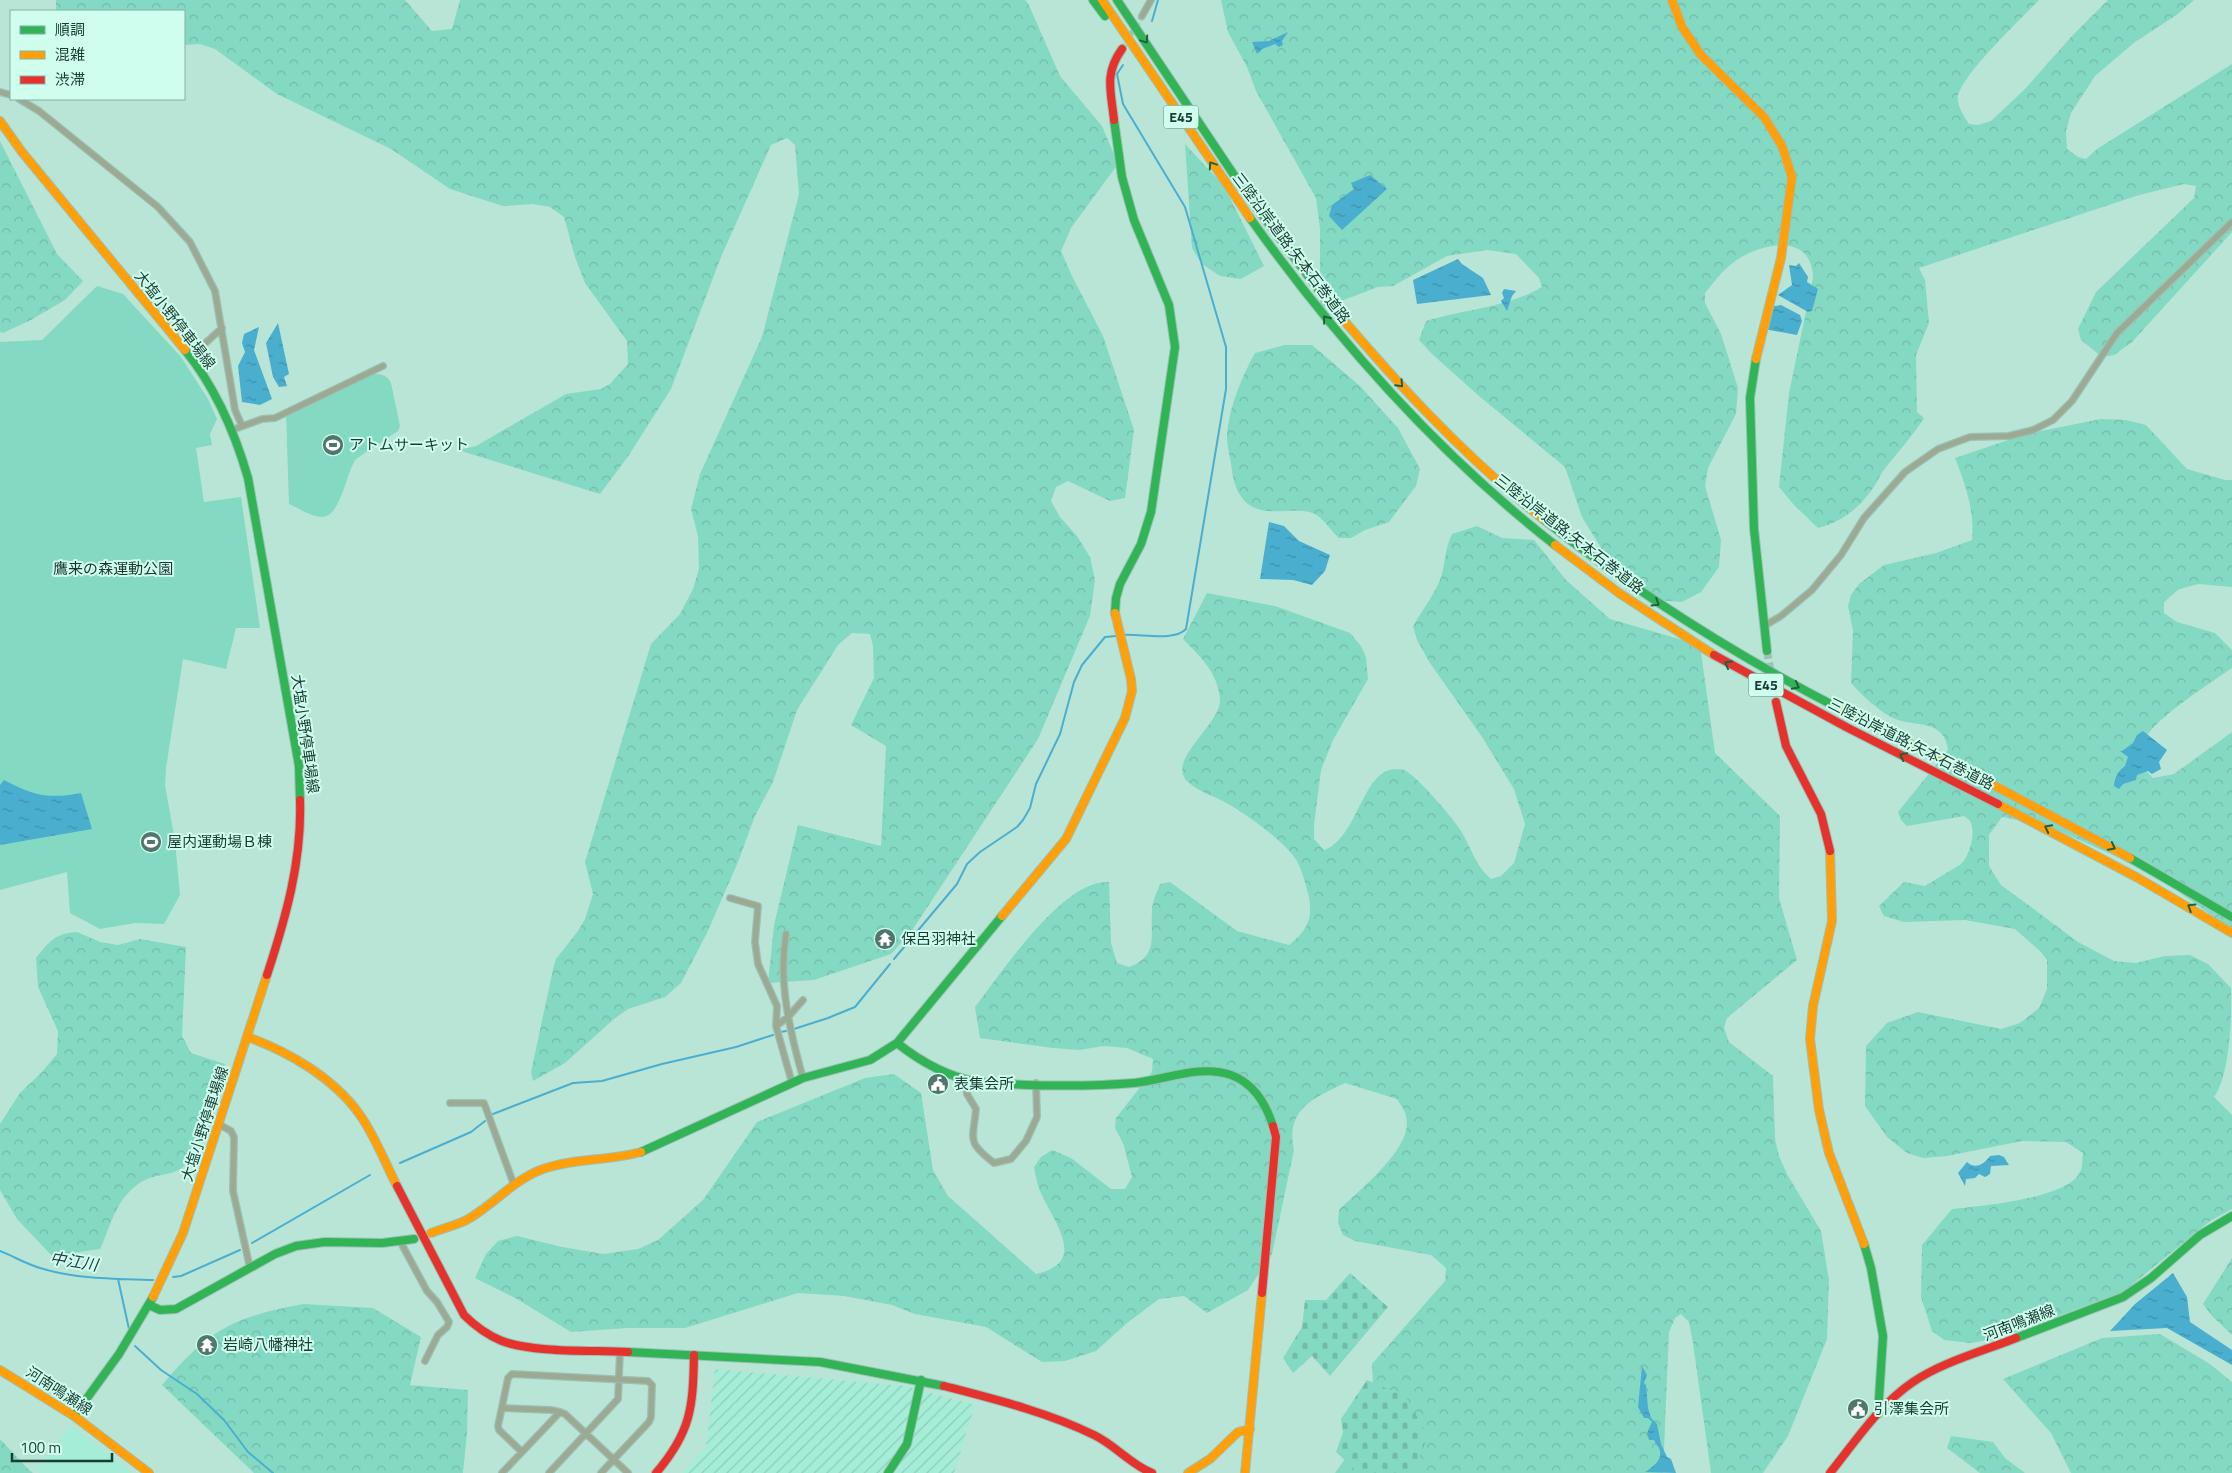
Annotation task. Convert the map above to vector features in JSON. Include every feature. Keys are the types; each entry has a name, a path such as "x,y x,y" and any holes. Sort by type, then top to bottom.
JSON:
{"main road":[{"path":"1093,0 1177,111"},
{"name":"三陸沿岸道路;矢本石巻道路","path":"1102,0 1260,234 1357,356 1426,431 1525,519 1636,605 1706,651 1892,750 2078,844 2185,904 2232,933"},
{"name":"三陸沿岸道路;矢本石巻道路","path":"1117,0 1270,227 1367,348 1435,421 1481,464 1588,554 1644,594 1710,637 1793,685 2083,831 2232,917"},
{"path":"1122,0 1131,19"},
{"path":"1672,0 1682,28 1701,55 1764,117 1782,146 1792,177 1783,243 1754,365 1750,398 1754,529 1767,651"},
{"path":"431,1233 468,1218 514,1185 544,1169 559,1165 623,1157 643,1151 803,1078 870,1060 897,1043 1066,840 1113,744 1130,704 1131,679 1116,622 1116,598 1120,584 1141,544 1151,512 1175,347 1169,305 1134,220 1122,177 1109,79 1115,59 1122,49"},
{"name":"大塩小野停車場線","path":"0,121 22,152 190,357 208,383 232,430 250,486 295,737 301,794 301,825 292,893 273,962 183,1233 149,1305 119,1354 74,1416"},
{"path":"1776,702 1786,746 1821,814 1830,848 1832,921 1826,955 1812,1006 1810,1039 1812,1064 1819,1110 1829,1153 1858,1227 1871,1268 1883,1336 1878,1414"},
{"path":"248,1037 264,1043 317,1073 334,1086 360,1115 464,1315 487,1335 514,1345 820,1362 921,1380 992,1398 1067,1424 1096,1436 1139,1468 1152,1473"},
{"path":"897,1043 913,1056 936,1070 966,1080 1101,1085 1130,1083 1204,1070 1233,1076 1253,1090 1262,1100 1274,1124 1276,1137 1245,1473"},
{"name":"河南鳴瀬線","path":"1830,1473 1878,1414 1914,1381 1940,1368 2123,1297 2151,1278 2200,1235 2232,1216"},
{"path":"149,1305 160,1310 176,1309 275,1254 310,1243 400,1241 414,1238"},
{"path":"656,1473 670,1458 682,1441 688,1428 692,1411 694,1355"},
{"name":"河南鳴瀬線","path":"0,1370 74,1416 150,1473"},
{"path":"888,1473 907,1444 921,1380"},
{"path":"1188,1473 1210,1460 1238,1432 1250,1429"}],"street":[{"path":"1142,16 1151,0"},
{"path":"20,100 46,117 158,207 190,242 215,291 235,410 242,426"},
{"path":"1764,626 1782,616 1812,590 1841,555 1864,518 1905,472 1938,449 1970,437 2009,436 2034,430 2053,420 2072,401 2117,334 2232,222"},
{"path":"190,357 222,328"},
{"path":"232,430 262,419 275,418 382,366"},
{"path":"730,898 758,906 755,942 758,964 777,1006 776,1026 792,1083"},
{"path":"786,934 783,950 788,1017 790,1033 803,1078"},
{"path":"776,1026 788,1017 803,1000"},
{"path":"966,1080 967,1094 976,1109 972,1133 974,1146 994,1163 1011,1159 1026,1142 1037,1117 1036,1083"},
{"path":"450,1103 484,1103 514,1185"},
{"path":"220,1125 231,1131 234,1137 233,1191 250,1268"},
{"path":"400,1241 427,1292 437,1302 449,1322 447,1327 438,1335 425,1361"},
{"path":"549,1473 618,1399 620,1351"},
{"path":"522,1452 499,1430 498,1426 508,1378 512,1374 648,1381 652,1384 651,1416 649,1422 601,1473"},
{"path":"502,1408 551,1410 565,1414 628,1473"},
{"path":"502,1473 560,1412"}],"shaded area":[{"path":"715,1369 905,1386 975,1405 954,1473 683,1473 706,1446"},
{"path":"71,1425 133,1473 40,1473 36,1470"}],"green space":[{"path":"56,0 405,0 432,31 452,29 460,0 1025,0 1028,3 1060,76 1102,126 1118,164 1071,228 1061,251 1103,336 1134,430 1125,498 1110,501 1068,481 1056,487 1051,501 1060,517 1077,536 1090,557 1095,580 1090,616 1038,739 911,932 891,954 814,980 768,983 774,925 798,825 881,846 886,746 851,725 874,678 873,646 870,634 852,633 838,645 797,710 773,782 755,816 738,862 707,933 681,983 665,997 628,1009 614,1019 565,1063 533,1081 531,1072 554,965 556,959 585,919 593,894 585,862 651,644 680,614 693,589 699,569 698,536 691,509 700,474 762,337 799,194 795,145 787,138 771,145 721,257 671,389 629,455 600,494 458,450 476,446 566,394 601,389 610,384 628,364 627,341 585,283 575,257 564,217 550,207 533,204 503,206 450,189 391,149 277,94 215,49 200,44 185,45 185,10 56,10"},
{"path":"1221,0 2039,0 1982,59 1958,95 1959,106 1969,124 1978,125 1991,121 2024,90 2071,37 2108,0 2194,0 2178,14 2135,42 2095,76 2071,113 2066,131 2067,149 2078,157 2086,159 2097,149 2232,64 2232,232 2132,342 2114,355 2102,357 2081,340 2078,329 2096,292 2194,198 2196,186 2184,184 2139,195 1919,268 1925,280 1929,323 1916,355 1917,412 1924,418 1860,504 1841,519 1818,528 1794,505 1779,487 1789,393 1813,278 1810,263 1804,253 1794,247 1783,245 1757,250 1734,262 1705,293 1705,303 1721,334 1738,388 1736,414 1708,468 1705,486 1721,540 1719,567 1701,592 1682,602 1656,600 1612,566 1582,517 1565,467 1479,396 1419,340 1426,321 1500,304 1529,294 1542,287 1539,278 1516,254 1487,250 1447,256 1393,286 1378,287 1320,309 1320,229 1316,198 1256,91 1247,67 1228,32"},
{"path":"0,141 57,254 83,281 65,300 31,320 3,333 0,332"},
{"path":"1185,144 1224,186 1264,266 1241,279 1220,276 1202,264 1192,248"},
{"name":"鷹来の森運動公園","path":"97,286 123,294 181,357 208,399 217,419 210,434 212,445 196,448 204,502 241,497 260,628 236,628 226,669 183,659 165,785 175,841 180,895 164,924 135,923 100,929 70,913 67,872 0,890 0,342 42,340"},
{"path":"1285,345 1312,345 1360,386 1398,428 1420,469 1416,486 1389,522 1365,530 1351,538 1339,538 1315,514 1302,511 1262,510 1245,502 1239,493 1233,476 1227,441 1233,405 1245,372 1255,353"},
{"name":"アトムサーキット","path":"373,374 379,374 388,378 391,383 400,426 398,431 356,459 338,502 329,515 322,517 314,516 289,504 286,414"},
{"path":"2101,419 2126,420 2146,425 2187,469 2225,480 2232,480 2232,587 2199,584 2179,589 2164,602 2164,613 2177,622 2215,633 2232,650 2232,668 2169,713 2148,734 2142,749 2145,770 2153,778 2174,774 2232,732 2232,930 2169,885 2115,856 2048,826 2002,817 1989,835 1989,866 2001,885 2078,942 2114,961 2136,963 2165,956 2190,955 2208,964 2231,988 2227,1060 2224,1075 2214,1097 2232,1115 2232,1209 2210,1221 2123,1292 1999,1338 1971,1343 1944,1340 1932,1331 1921,1297 1922,1245 1952,1209 2022,1200 2059,1189 2072,1181 2080,1172 2083,1153 2066,1142 2022,1141 1947,1156 1923,1158 1907,1153 1887,1137 1865,1106 1866,1046 1887,1023 1918,1012 2001,1029 2020,1023 2039,1008 2047,989 2047,960 2040,951 2015,929 1965,920 1904,922 1884,916 1879,906 1904,882 1925,886 1961,864 1969,850 1973,831 1970,821 1964,816 1907,826 1901,820 1898,812 1948,750 1941,733 1935,728 1902,721 1887,715 1865,698 1851,683 1853,630 1848,606 1851,595 1859,584 1884,565 1936,553 1972,540 1971,508 1955,458 2026,434"},
{"path":"1477,526 1502,538 1534,540 1566,580 1610,619 1700,645 1715,753 1780,816 1779,898 1797,960 1727,1018 1724,1028 1729,1042 1773,1076 1775,1139 1779,1156 1787,1174 1821,1231 1829,1280 1827,1339 1788,1436 1763,1473 1711,1473 1693,1343 1689,1322 1681,1314 1675,1318 1669,1332 1663,1473 1335,1473 1371,1422 1372,1364 1445,1281 1446,1268 1431,1255 1355,1241 1343,1235 1338,1223 1339,1210 1383,1168 1402,1141 1406,1128 1404,1109 1397,1099 1345,1083 1313,1100 1298,1115 1292,1136 1294,1150 1272,1254 1248,1290 1207,1313 1184,1296 1159,1299 1127,1323 1096,1351 1065,1361 1042,1362 986,1327 915,1314 892,1305 844,1296 798,1293 685,1328 628,1328 571,1332 517,1299 475,1278 486,1254 498,1241 517,1236 562,1247 603,1254 638,1249 658,1240 703,1200 757,1122 865,1078 894,1074 921,1093 933,1170 948,1196 1036,1274 1052,1268 1061,1260 1064,1251 1063,1240 1040,1190 1034,1167 1041,1157 1052,1150 1071,1158 1111,1189 1125,1189 1132,1177 1123,1143 1115,1128 1116,1118 1152,1072 1153,1059 1127,1048 1104,1046 1079,1050 980,1038 975,1007 1035,930 1073,895 1091,885 1109,882 1111,943 1117,963 1129,967 1139,962 1149,951 1152,937 1152,908 1160,884 1170,882 1237,931 1289,945 1301,934 1310,916 1310,902 1305,881 1297,861 1291,853 1266,830 1247,816 1192,785 1187,781 1182,772 1189,752 1213,719 1220,699 1219,690 1212,673 1183,639 1207,593 1275,606 1350,633 1361,646 1366,657 1368,679 1333,740 1321,770 1314,839 1324,850 1336,842 1346,830 1370,787 1379,776 1390,770 1404,770 1424,787 1449,815 1459,828 1473,855 1491,879 1501,876 1514,863 1525,824 1514,789 1482,737 1430,663 1417,640 1413,626 1440,580 1452,534"},
{"path":"77,932 100,942 118,945 140,939 186,947 182,1036 191,1053 225,1064 190,1158 185,1166 171,1173 146,1180 130,1191 114,1214 100,1249 52,1256 17,1219 0,1190 0,1124 20,1093 57,1054 58,1031 38,987 36,958 53,939 63,934"},
{"path":"2232,1258 2232,1335 2212,1316 2203,1304"},
{"path":"1350,1273 1388,1307 1330,1376 1312,1356 1293,1373 1283,1358 1302,1327 1305,1300 1326,1300"},
{"path":"303,1304 373,1308 421,1337 410,1385 468,1390 467,1433 463,1473 254,1473 162,1385 194,1351 209,1338 224,1329 239,1321 257,1315"},
{"path":"2160,1334 2210,1364 2232,1382 2232,1473 2071,1473 2051,1433 2003,1379 2102,1338"},
{"path":"1367,1380 1406,1397 1428,1436 1413,1473 1359,1473 1336,1452 1343,1432 1341,1419"},
{"path":"1951,1436 1993,1442 2005,1458 2025,1473 1980,1473 1947,1448"},
{"path":"0,1439 28,1469 33,1473 0,1473"}],"water":[{"path":"1288,32 1282,41 1283,45 1279,47 1275,44 1262,49 1257,54 1252,42 1269,41"},
{"path":"1370,175 1387,189 1342,230 1329,216 1332,205 1354,189 1351,183"},
{"path":"1458,259 1462,264 1483,278 1491,295 1417,304 1413,280"},
{"path":"1799,263 1808,277 1807,282 1818,289 1812,311 1808,312 1778,295 1792,285 1789,265 1796,266"},
{"path":"1504,289 1516,291 1512,296 1507,311 1501,301 1504,298 1502,293"},
{"path":"1771,304 1775,306 1781,305 1800,315 1802,321 1797,335 1764,329"},
{"path":"278,323 289,374 284,377 287,386 279,387 273,377 266,343"},
{"path":"259,327 254,350 272,399 260,405 242,402 238,366 245,352 242,343 244,334"},
{"path":"1269,522 1284,526 1299,541 1330,555 1325,571 1312,585 1293,580 1260,579"},
{"path":"2143,731 2167,750 2159,762 2161,769 2152,774 2148,771 2137,775 2136,780 2123,784 2119,789 2114,786 2115,780 2118,773 2125,766 2128,757 2120,751 2133,743 2137,735"},
{"path":"4,780 24,790 41,795 59,796 81,793 92,829 0,845 0,785"},
{"path":"1999,1155 2004,1157 2009,1165 1991,1166 1990,1174 1985,1177 1979,1174 1975,1178 1966,1179 1965,1186 1958,1173 1967,1162 1977,1166 1990,1156"},
{"path":"2173,1273 2187,1297 2190,1322 2232,1350 2232,1365 2167,1328 2110,1331 2135,1304"},
{"path":"1642,1366 1647,1375 1644,1383 1646,1385 1651,1418 1657,1424 1661,1444 1667,1457 1671,1459 1676,1473 1645,1472 1657,1462 1660,1452 1654,1440 1649,1440 1647,1433 1652,1422 1648,1418 1644,1418 1638,1407"}],"waterway":[{"path":"1152,21 1158,0"},
{"path":"1121,635 1165,636 1180,633 1186,629 1226,389 1226,347 1185,207 1123,104 1117,74 1123,65"},
{"path":"894,959 957,884 967,864 980,852 1017,827 1023,820 1030,808 1036,784 1060,734 1074,682 1082,665 1105,637 1116,636"},
{"path":"794,1029 855,1007 890,964"},
{"path":"781,1032 786,1031"},
{"path":"493,1114 573,1083 602,1081 662,1064 736,1047 773,1035"},
{"path":"400,1163 471,1132 485,1121"},
{"path":"252,1243 370,1175"},
{"path":"173,1277 181,1276 240,1250"},
{"name":"中江川","path":"0,1251 53,1272 95,1278 153,1280"},
{"path":"118,1279 129,1329"},
{"path":"135,1346 161,1370 197,1394 224,1420 248,1452 273,1473"}],"tunnel":[{"path":"1122,49 1142,16"},
{"path":"1767,651 1776,702"}],"traffic: fast":[{"path":"1093,0 1105,16"},
{"path":"1117,0 1250,199 1321,293"},
{"path":"1114,120 1122,177 1134,220 1169,305 1175,347 1151,512 1141,544 1120,584 1116,598 1115,613"},
{"path":"1250,218 1353,351 1390,392 1469,472 1555,545"},
{"path":"185,350 206,379 223,411 237,444 248,478 299,766 300,800"},
{"path":"1756,359 1750,398 1754,529 1767,651"},
{"path":"1543,519 1615,573 1688,622 1764,668 1842,710"},
{"path":"2130,858 2232,917"},
{"path":"641,1152 803,1078 870,1060 897,1043 1002,916"},
{"path":"897,1043 935,1068 967,1080 978,1082 1036,1085 1095,1085 1134,1083 1195,1072 1219,1072 1231,1075 1246,1083 1258,1095 1267,1110 1273,1126"},
{"path":"2016,1338 2123,1297 2151,1278 2200,1235 2232,1216"},
{"path":"149,1305 160,1310 176,1309 275,1254 296,1246 325,1242 382,1243 414,1239"},
{"path":"1864,1244 1871,1268 1883,1336 1878,1414"},
{"path":"74,1416 119,1354 153,1297"},
{"path":"628,1352 820,1362 944,1386"},
{"path":"888,1473 907,1444 921,1380"}],"traffic: slow":[{"path":"1102,0 1250,218"},
{"path":"1672,0 1682,27 1701,55 1764,117 1782,146 1792,177 1781,258 1756,359"},
{"path":"0,121 22,152 185,350"},
{"path":"1321,293 1426,412 1512,494 1543,519"},
{"path":"1555,545 1619,593 1714,655"},
{"path":"1002,916 1066,839 1125,718 1132,691 1131,679 1115,613"},
{"path":"1842,710 1999,788 2130,858"},
{"path":"1998,804 2138,878 2232,933"},
{"path":"1830,851 1832,921 1813,1006 1810,1039 1819,1110 1829,1153 1864,1244"},
{"path":"153,1297 183,1233 267,975"},
{"path":"248,1037 295,1059 337,1089 365,1123 397,1186"},
{"path":"431,1233 456,1225 470,1218 514,1185 543,1169 555,1165 641,1152"},
{"path":"1245,1473 1262,1293"},
{"path":"0,1370 74,1416 149,1473"},
{"path":"1188,1473 1210,1459 1238,1432 1250,1429"}],"traffic: jam":[{"path":"1114,120 1110,83 1116,58 1122,49"},
{"path":"1714,655 1848,728 1998,804"},
{"path":"1776,702 1786,746 1821,814 1830,851"},
{"path":"267,975 291,889 298,845 300,800"},
{"path":"1262,1293 1276,1137 1273,1126"},
{"path":"397,1186 464,1315 472,1323 502,1341 530,1348 628,1352"},
{"path":"1830,1473 1879,1412 1913,1382 1950,1363 2016,1338"},
{"path":"656,1473 677,1445 688,1418 693,1390 694,1355"},
{"path":"944,1386 1058,1419 1102,1439 1137,1465 1152,1473"}],"place":[{"name":"アトムサーキット","path":"333,445"},
{"name":"屋内運動場Ｂ棟","path":"151,842"},
{"name":"保呂羽神社","path":"885,939"},
{"name":"表集会所","path":"938,1084"},
{"name":"岩崎八幡神社","path":"207,1345"},
{"name":"引澤集会所","path":"1858,1409"}]}
